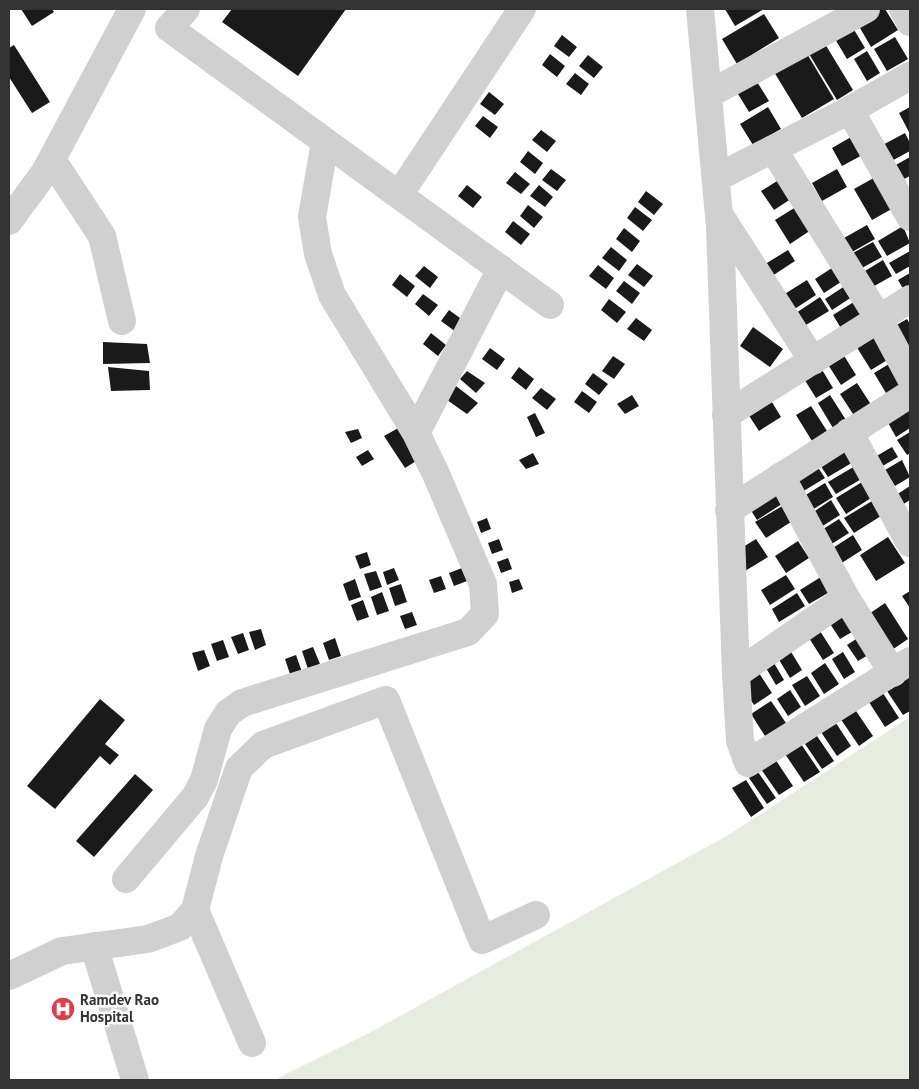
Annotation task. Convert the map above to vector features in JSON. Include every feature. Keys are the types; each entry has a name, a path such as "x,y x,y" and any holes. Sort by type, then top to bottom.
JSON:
{"street":[{"path":"9,221 52,160 132,9"},
{"path":"144,9 177,18 325,142 550,305"},
{"path":"399,195 522,9"},
{"path":"700,9 719,215 729,510 740,741 748,763 902,667 846,598 781,476"},
{"path":"709,94 866,9"},
{"path":"902,9 910,22"},
{"path":"716,178 850,110 910,76"},
{"path":"850,110 910,217"},
{"path":"126,879 195,797 204,780 218,729 228,713 242,703 468,632 485,614 483,584 416,433 332,295 318,254 312,217 325,142"},
{"path":"773,149 879,319 910,377"},
{"path":"52,160 102,236 122,321"},
{"path":"719,215 813,361"},
{"path":"416,433 501,269"},
{"path":"726,415 910,300"},
{"path":"729,510 910,394"},
{"path":"849,432 910,542"},
{"path":"736,674 846,598"},
{"path":"9,976 62,951 148,939 180,927 195,910 208,856 239,768 263,745 386,700 482,940 536,915"},
{"path":"195,910 252,1044"},
{"path":"94,946 135,1080"}],"shaded area":[{"path":"910,717 910,1080 274,1080 371,1032 730,834"}],"building":[{"path":"21,9 52,9 54,12 32,26"},
{"path":"232,9 346,9 298,76 222,22"},
{"path":"725,9 764,9 735,26"},
{"path":"877,9 885,9 898,30 871,47 856,21"},
{"path":"764,14 779,38 737,64 722,39"},
{"path":"853,28 865,48 847,59 835,39"},
{"path":"562,35 577,47 569,57 554,46"},
{"path":"895,37 908,59 887,71 874,49"},
{"path":"822,39 853,90 837,100 806,49"},
{"path":"14,45 50,102 32,113 9,77 9,48"},
{"path":"803,47 834,99 802,118 771,67"},
{"path":"867,51 880,73 867,81 854,59"},
{"path":"550,54 565,66 557,77 542,65"},
{"path":"588,55 603,67 594,78 579,66"},
{"path":"575,73 589,84 581,95 566,84"},
{"path":"754,77 769,101 749,112 735,89"},
{"path":"489,92 504,104 495,115 480,104"},
{"path":"768,107 781,129 753,145 740,124"},
{"path":"910,107 910,134 899,113"},
{"path":"483,116 498,127 490,138 475,126"},
{"path":"541,130 556,141 547,152 532,140"},
{"path":"858,133 868,152 842,166 832,148"},
{"path":"905,133 910,143 910,151 886,164 877,148"},
{"path":"528,151 543,163 535,174 520,162"},
{"path":"910,157 910,176 902,180 894,166"},
{"path":"551,169 566,180 557,191 542,180"},
{"path":"837,169 847,187 822,201 812,183"},
{"path":"515,172 530,184 521,194 506,183"},
{"path":"879,175 897,206 872,220 854,189"},
{"path":"785,176 797,195 774,210 761,191"},
{"path":"467,185 482,197 473,208 458,196"},
{"path":"539,185 553,197 545,207 530,196"},
{"path":"646,191 663,204 654,215 638,202"},
{"path":"528,205 543,217 534,228 520,216"},
{"path":"799,205 814,228 790,244 775,220"},
{"path":"635,207 652,220 643,231 627,218"},
{"path":"513,221 530,234 521,245 505,232"},
{"path":"867,225 875,239 852,252 844,238"},
{"path":"903,226 910,243 887,256 878,241"},
{"path":"624,228 640,241 632,252 616,239"},
{"path":"873,242 882,257 860,269 851,254"},
{"path":"611,247 627,260 619,271 602,258"},
{"path":"788,250 795,261 769,278 762,266"},
{"path":"910,251 910,266 896,274 889,263"},
{"path":"883,260 892,276 869,289 860,274"},
{"path":"637,264 653,276 644,287 628,275"},
{"path":"838,264 847,278 824,293 815,279"},
{"path":"598,265 614,278 606,289 589,276"},
{"path":"424,266 438,277 430,288 415,276"},
{"path":"910,273 910,289 905,292 898,280"},
{"path":"400,274 415,286 407,297 392,285"},
{"path":"807,280 816,295 793,310 783,295"},
{"path":"624,281 640,293 632,304 616,291"},
{"path":"848,284 855,295 832,310 825,299"},
{"path":"423,294 438,305 429,316 415,304"},
{"path":"820,297 829,311 801,328 793,315"},
{"path":"609,299 626,312 617,323 601,310"},
{"path":"857,300 866,314 842,330 833,315"},
{"path":"449,310 464,321 456,332 441,321"},
{"path":"636,318 652,330 644,341 627,329"},
{"path":"907,319 910,324 910,369 888,330"},
{"path":"753,327 783,349 770,367 740,346"},
{"path":"431,333 446,345 438,356 423,344"},
{"path":"874,335 889,359 871,370 856,346"},
{"path":"103,342 147,344 150,363 103,364"},
{"path":"490,348 505,359 497,370 482,359"},
{"path":"843,354 856,375 841,385 827,363"},
{"path":"613,356 625,364 614,379 602,371"},
{"path":"818,363 833,388 816,398 801,374"},
{"path":"889,364 905,388 889,398 874,373"},
{"path":"108,367 149,371 150,390 111,391"},
{"path":"519,367 534,379 526,390 511,378"},
{"path":"467,371 485,383 476,393 460,379"},
{"path":"593,373 608,384 599,395 585,384"},
{"path":"857,383 872,406 855,417 840,394"},
{"path":"456,386 478,403 467,414 447,400"},
{"path":"541,388 556,399 547,410 532,398"},
{"path":"582,391 597,402 589,413 574,402"},
{"path":"767,394 781,417 759,431 744,408"},
{"path":"632,395 639,406 625,414 617,404"},
{"path":"830,395 846,420 833,428 818,403"},
{"path":"811,406 827,431 812,441 796,415"},
{"path":"910,406 910,428 896,437 887,421"},
{"path":"535,413 545,433 536,437 527,417"},
{"path":"400,427 421,458 405,468 384,436"},
{"path":"358,429 362,438 351,443 345,432"},
{"path":"910,432 910,453 907,455 897,440"},
{"path":"892,447 898,457 874,471 868,461"},
{"path":"847,448 855,461 828,477 820,465"},
{"path":"368,450 374,459 362,466 356,457"},
{"path":"533,453 539,464 526,469 519,460"},
{"path":"902,460 910,477 895,486 885,470"},
{"path":"815,463 825,478 802,492 793,478"},
{"path":"855,466 863,478 836,494 828,482"},
{"path":"862,482 871,498 846,514 836,498"},
{"path":"825,483 833,497 812,510 804,496"},
{"path":"910,486 910,500 902,505 896,495"},
{"path":"775,487 785,502 757,520 747,504"},
{"path":"831,500 840,515 821,527 812,513"},
{"path":"872,501 881,516 854,533 844,518"},
{"path":"784,505 794,520 766,538 755,522"},
{"path":"487,518 491,529 481,533 477,522"},
{"path":"839,519 849,533 830,545 820,531"},
{"path":"853,535 862,550 837,566 828,551"},
{"path":"888,537 905,563 876,581 860,555"},
{"path":"499,539 503,550 492,554 488,543"},
{"path":"756,539 768,557 745,571 733,553"},
{"path":"798,541 809,558 786,573 775,556"},
{"path":"367,552 371,565 360,569 355,556"},
{"path":"508,558 512,569 501,573 497,562"},
{"path":"394,568 399,580 387,585 383,572"},
{"path":"462,568 467,581 454,586 449,573"},
{"path":"376,571 382,587 370,591 364,574"},
{"path":"786,575 795,589 770,605 761,590"},
{"path":"824,575 833,590 809,604 800,590"},
{"path":"441,576 446,589 434,593 429,580"},
{"path":"355,579 361,597 349,601 343,584"},
{"path":"519,579 523,589 512,593 509,582"},
{"path":"401,584 407,602 395,606 389,588"},
{"path":"910,591 910,608 902,596"},
{"path":"382,592 389,611 377,615 371,597"},
{"path":"797,593 805,606 779,622 772,609"},
{"path":"363,600 369,617 357,621 351,605"},
{"path":"885,603 908,639 889,652 866,616"},
{"path":"842,605 857,629 840,639 825,616"},
{"path":"412,612 417,625 405,629 400,616"},
{"path":"261,629 266,645 255,650 249,632"},
{"path":"820,631 834,653 823,660 809,638"},
{"path":"243,633 249,650 238,654 231,637"},
{"path":"859,637 870,654 858,661 847,645"},
{"path":"335,638 341,656 329,660 323,643"},
{"path":"223,640 229,657 217,661 211,644"},
{"path":"313,647 320,664 308,669 302,651"},
{"path":"204,650 210,666 198,671 192,653"},
{"path":"790,650 802,670 790,678 778,658"},
{"path":"843,652 855,672 844,679 832,659"},
{"path":"296,655 302,672 291,677 285,659"},
{"path":"774,663 784,680 776,685 766,668"},
{"path":"825,663 839,684 824,694 811,673"},
{"path":"757,670 772,693 754,705 739,682"},
{"path":"910,674 910,711 903,715 885,688"},
{"path":"807,676 820,696 805,706 792,685"},
{"path":"790,690 801,707 788,716 777,699"},
{"path":"881,690 899,718 885,727 867,699"},
{"path":"100,699 125,720 105,744 119,755 110,765 100,756 55,809 27,786"},
{"path":"771,701 786,723 765,736 751,714"},
{"path":"854,708 873,736 859,746 840,718"},
{"path":"834,720 851,746 837,756 819,729"},
{"path":"817,736 834,761 822,769 805,744"},
{"path":"801,744 820,772 804,782 785,754"},
{"path":"775,759 793,786 779,795 761,769"},
{"path":"758,772 776,798 767,804 749,778"},
{"path":"135,774 153,790 94,857 76,841"},
{"path":"746,780 764,808 751,817 732,788"}],"place":[{"name":"Ramdev Rao Hospital","path":"63,1009"}]}
